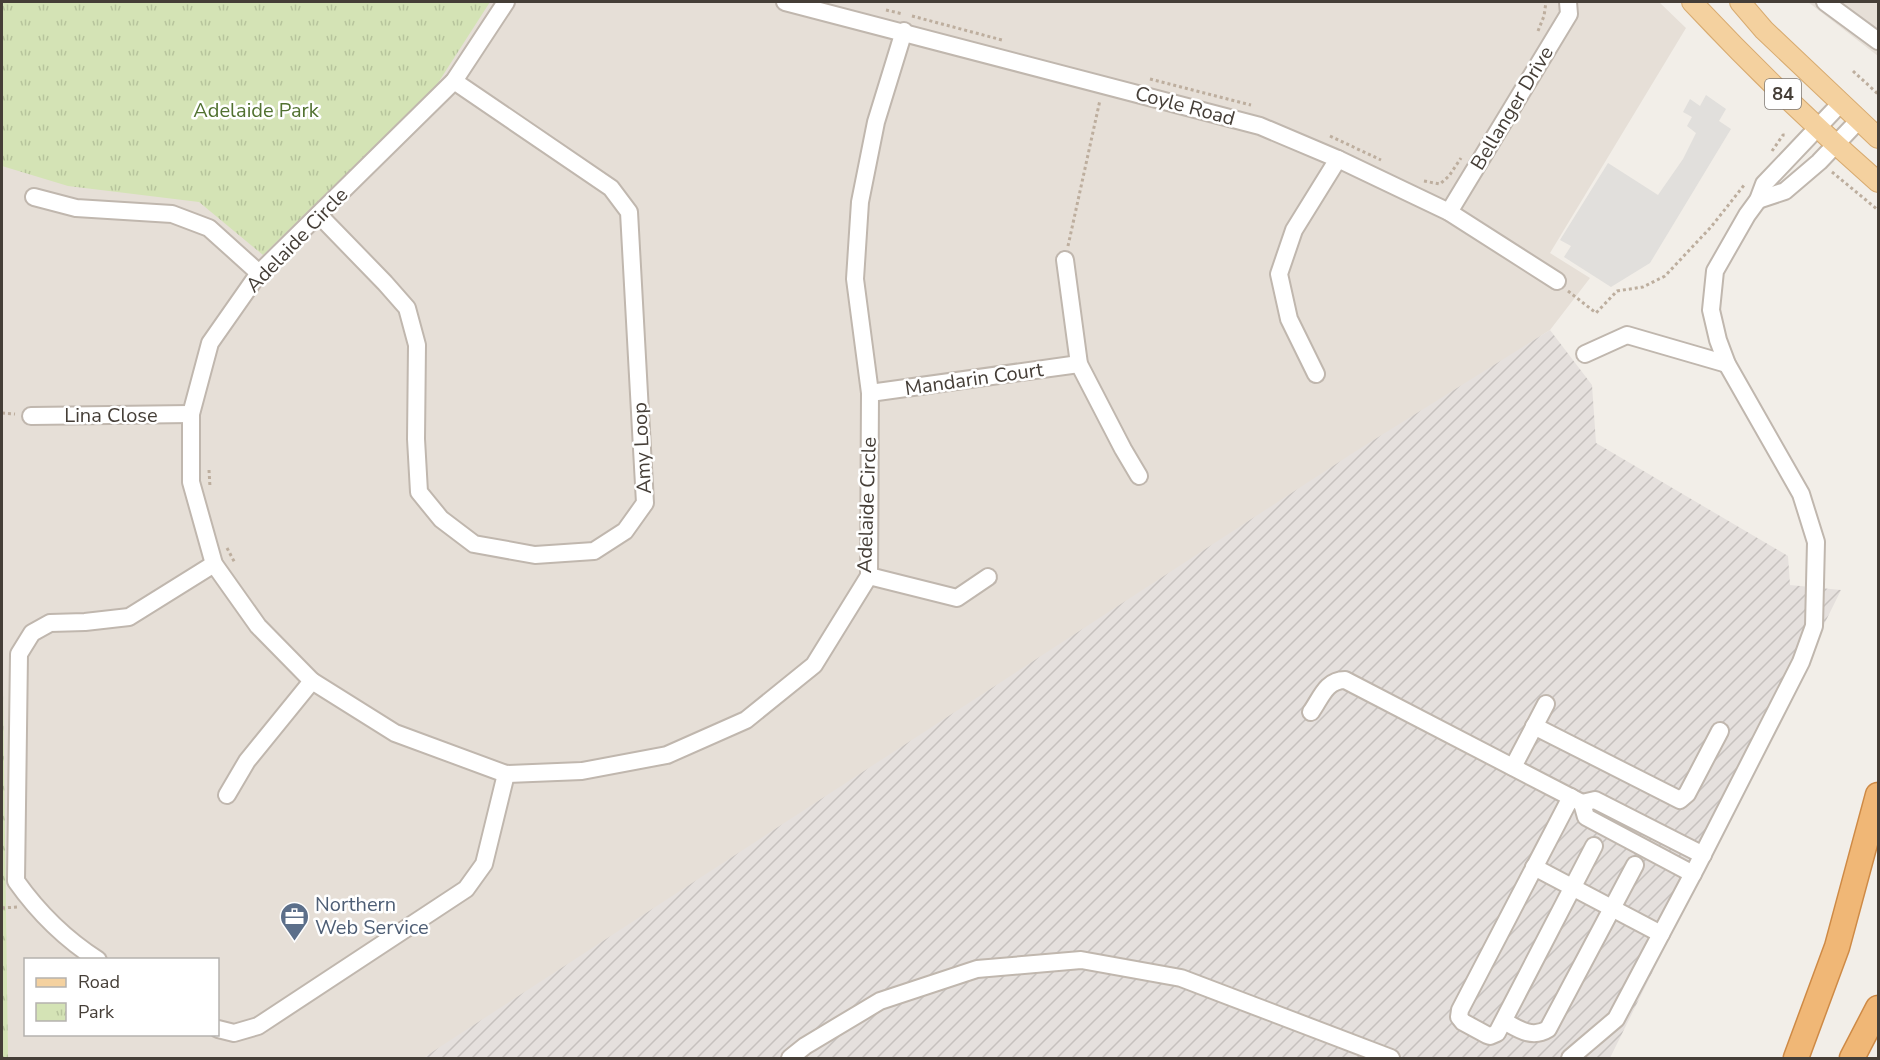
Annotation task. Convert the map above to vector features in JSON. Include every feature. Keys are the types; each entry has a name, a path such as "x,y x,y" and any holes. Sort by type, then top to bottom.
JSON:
{"highway":[{"path":"1796,1059 1837,946 1878,795"},
{"path":"1852,1059 1878,1008"}],"main road":[{"name":"84","path":"1692,2 1742,55 1817,128 1878,182"},
{"name":"84","path":"1740,2 1764,30 1878,138"}],"street":[{"name":"Adelaide Circle","path":"506,2 454,81 260,273 210,343 191,414 191,482 214,564 258,626 312,681 395,733 506,774 582,771 667,756 746,720 814,665 869,576 870,393 855,279 860,201 876,122 904,31"},
{"name":"Coyle Road","path":"785,2 889,19 904,31 1260,126 1338,159 1449,212 1557,281"},
{"name":"Bellanger Drive","path":"1449,212 1569,14 1568,2"},
{"path":"1825,2 1878,41"},
{"name":"Amy Loop","path":"319,214 407,308 417,345 416,439 419,492 441,519 474,544 535,555 594,551 626,531 645,503 629,212 611,188 454,81"},
{"path":"1570,1059 1616,1019 1801,662 1814,626 1816,542 1801,494 1727,364 1718,340 1712,310 1715,271 1747,214 1758,200 1764,184 1840,104"},
{"path":"1758,200 1785,191 1819,162 1858,121"},
{"path":"1316,374 1289,319 1279,274 1294,230 1338,159"},
{"path":"34,197 76,208 172,214 209,228 260,273"},
{"path":"1065,260 1079,364 1139,476"},
{"path":"1585,354 1626,335 1727,364"},
{"name":"Mandarin Court","path":"870,393 1079,364"},
{"name":"Lina Close","path":"31,416 191,414"},
{"path":"95,958 76,946 34,906 16,881 19,654 32,633 50,623 129,617 214,564"},
{"path":"869,576 957,598 988,576"},
{"path":"1311,712 1330,684 1336,680 1345,680 1576,800 1595,800 1702,855"},
{"path":"227,795 247,761 312,681"},
{"path":"1513,767 1546,704"},
{"path":"1534,726 1680,800 1688,794 1720,731"},
{"path":"219,1029 234,1033 258,1026 466,889 484,864 506,774"},
{"path":"1576,800 1534,867 1458,1013 1463,1022 1490,1036 1497,1033 1594,846"},
{"path":"1576,800 1586,817 1693,874"},
{"path":"1504,1021 1527,1033 1537,1034 1548,1029 1635,865"},
{"path":"1534,867 1661,934"},
{"path":"790,1059 805,1046 880,1001 977,969 1081,960 1181,978 1391,1059"}],"path":[{"path":"1537,33 1544,16 1546,2"},
{"path":"881,9 889,19 1012,43"},
{"path":"1853,71 1878,94"},
{"path":"1147,78 1241,101 1258,108"},
{"path":"1065,260 1103,84"},
{"path":"1327,135 1384,161"},
{"path":"1770,152 1783,135 1789,135"},
{"path":"1420,180 1440,184 1449,176 1466,152"},
{"path":"1833,174 1878,210"},
{"path":"1557,281 1596,313 1617,291 1643,287 1665,276 1711,227 1750,178"},
{"path":"208,464 211,495"},
{"path":"225,542 239,572"}],"shaded area":[{"path":"2,2 1659,2 1686,28 1550,253 1590,278 1550,330 425,1058 2,1058"},
{"path":"1808,2 1878,2 1878,56"},
{"path":"1706,95 1726,109 1719,121 1731,129 1650,263 1611,287 1564,257 1571,246 1560,240 1608,163 1658,195 1683,159 1696,133 1687,126 1692,117 1683,112 1690,99 1700,106"},
{"path":"1550,330 1592,385 1596,443 1788,556 1790,585 1841,590 1610,1058 423,1058 1356,451"}],"green space":[{"name":"Adelaide Park","path":"2,2 490,2 436,86 263,255 199,202 68,186 2,166"},
{"path":"2,616 8,1058 2,1058"}],"place":[{"name":"Northern Web Service","path":"294,942"}]}
